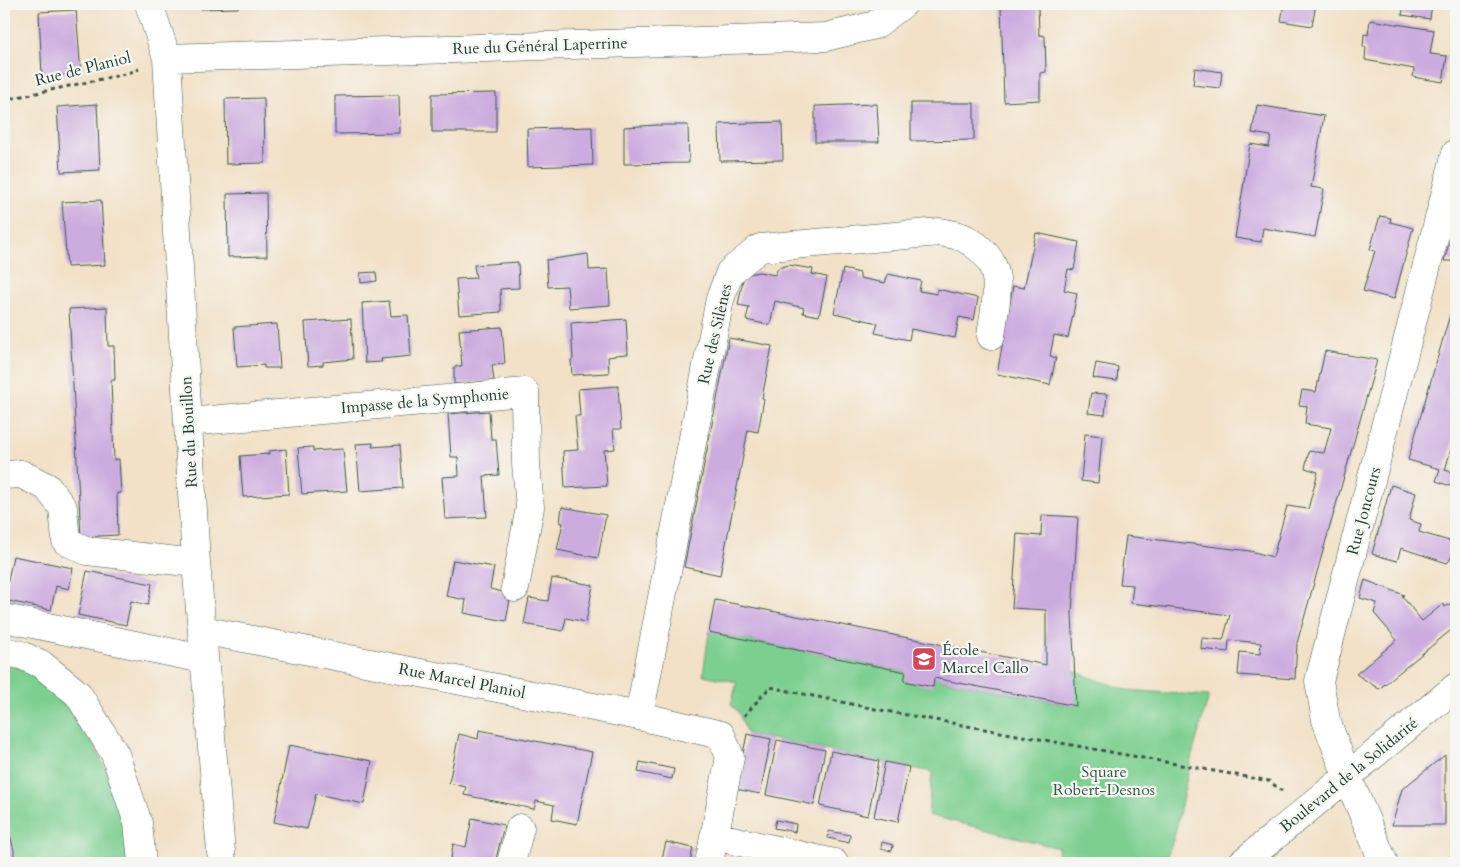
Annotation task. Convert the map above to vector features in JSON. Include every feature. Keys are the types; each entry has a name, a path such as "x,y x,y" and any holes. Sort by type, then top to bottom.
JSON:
{"street":[{"name":"Rue du Bouillon","path":"149,4 167,58 196,563 222,863"},
{"name":"Rue du Général Laperrine","path":"167,58 826,37 876,26 903,4"},
{"name":"Rue Joncours","path":"1384,863 1347,776 1326,720 1319,681 1456,153"},
{"name":"Rue des Silènes","path":"639,716 720,299 730,272 760,248 940,232 966,239 987,255 997,275 991,336"},
{"name":"Impasse de la Symphonie","path":"188,422 525,392 526,464 530,506 515,588"},
{"path":"4,475 21,474 47,487 63,508 66,541 80,548 87,551 196,563"},
{"path":"4,618 203,658"},
{"name":"Rue Marcel Planiol","path":"202,630 639,716 721,735"},
{"path":"4,651 21,655 41,664 78,694 115,754 138,823 142,863"},
{"name":"Boulevard de la Solidarité","path":"1257,858 1305,811 1456,688"},
{"path":"709,863 730,758 721,735"},
{"path":"511,863 520,828"},
{"path":"714,836 834,863"}],"path":[{"name":"Rue de Planiol","path":"4,100 125,74 167,58"},
{"path":"721,735 741,719 770,687 880,710 1269,781 1305,811"}],"green space":[{"name":"Square Robert-Desnos","path":"709,632 906,672 905,681 933,686 934,678 1075,706 1073,671 1126,690 1209,696 1192,755 1174,838 1164,863 1056,863 1059,848 928,815 932,772 747,734 738,711 731,705 737,682 703,675"},
{"path":"4,664 30,671 67,705 81,724 105,768 114,792 121,816 129,863 4,863"}],"building":[{"path":"201,4 238,4 238,8 201,9"},
{"path":"1001,4 1038,4 1039,35 1045,36 1046,72 1040,73 1040,100 1004,102"},
{"path":"1284,4 1316,4 1312,26 1281,21"},
{"path":"1404,4 1432,4 1430,19 1402,15"},
{"path":"76,10 81,74 42,76 39,12"},
{"path":"1370,20 1434,30 1430,54 1447,56 1443,82 1413,77 1414,69 1365,60 1364,34 1368,35"},
{"path":"1195,68 1222,72 1220,88 1193,85"},
{"path":"496,93 496,132 432,132 432,94"},
{"path":"399,95 400,133 335,134 335,96"},
{"path":"264,98 265,163 226,164 225,99"},
{"path":"911,103 974,103 974,140 911,141"},
{"path":"97,104 100,170 61,172 57,107"},
{"path":"877,104 879,142 815,142 815,106"},
{"path":"1257,105 1324,116 1311,187 1324,189 1315,237 1263,228 1261,242 1235,238 1250,144 1269,147 1271,136 1252,133"},
{"path":"782,122 783,160 720,161 719,124"},
{"path":"688,125 689,163 624,164 624,127"},
{"path":"592,127 593,165 528,167 527,129"},
{"path":"266,193 267,256 228,257 227,194"},
{"path":"101,200 105,265 67,267 62,202"},
{"path":"1380,216 1391,218 1390,222 1413,228 1394,299 1363,291 1375,251 1370,249"},
{"path":"1456,219 1456,261 1444,261"},
{"path":"1036,233 1079,242 1074,270 1068,269 1064,290 1077,293 1073,315 1068,338 1054,335 1050,356 1056,358 1050,385 997,374 1013,286 1024,288"},
{"path":"588,254 589,270 608,269 610,305 569,308 567,286 548,287 546,260"},
{"path":"518,262 519,288 500,289 501,312 459,315 456,279 476,278 474,265"},
{"path":"789,265 813,269 812,274 827,277 819,316 803,313 804,308 775,301 770,325 746,320 749,307 738,305 744,275 759,272 775,275 778,268"},
{"path":"843,269 860,273 860,278 885,283 888,274 921,281 919,291 937,294 937,289 978,298 974,320 959,317 955,338 911,329 909,340 875,333 878,323 834,313"},
{"path":"376,272 377,281 361,283 360,273"},
{"path":"389,301 391,316 408,315 411,356 381,359 382,362 365,363 362,303"},
{"path":"1453,304 1456,305 1456,432 1445,470 1456,473 1456,488 1436,481 1440,469 1408,460"},
{"path":"107,307 108,346 114,346 115,380 111,380 114,460 119,459 121,493 117,493 118,535 81,537 69,309"},
{"path":"351,319 353,359 323,362 323,365 308,366 305,322"},
{"path":"626,319 628,354 608,357 609,373 572,375 571,323"},
{"path":"277,324 280,368 264,368 264,365 237,367 234,327"},
{"path":"502,327 505,364 492,365 494,381 454,384 454,367 462,366 459,330"},
{"path":"729,338 772,346 762,398 764,399 758,432 748,430 720,575 684,567"},
{"path":"1325,351 1377,360 1297,643 1295,679 1238,675 1240,652 1260,654 1261,643 1229,640 1228,652 1201,649 1202,638 1223,640 1230,615 1131,603 1133,585 1120,584 1126,536 1250,551 1273,557 1287,506 1308,509 1318,472 1305,468 1309,451 1324,453 1331,428 1305,424 1307,406 1299,405 1302,390 1316,392"},
{"path":"1096,363 1118,367 1117,381 1093,378"},
{"path":"618,386 621,429 613,429 615,449 604,450 607,486 565,488 563,451 578,450 575,416 580,416 578,389"},
{"path":"1091,393 1107,394 1105,415 1088,413"},
{"path":"489,411 491,439 496,439 499,475 484,476 487,517 445,519 442,477 459,476 458,457 451,457 448,414"},
{"path":"1085,434 1102,436 1098,483 1081,481"},
{"path":"373,443 372,447 400,445 403,488 360,491 356,444"},
{"path":"313,447 313,451 343,449 347,491 302,494 298,448"},
{"path":"286,449 289,494 243,497 240,456 269,454 269,451"},
{"path":"1391,485 1416,493 1409,520 1421,524 1419,532 1456,543 1450,560 1447,563 1401,548 1397,561 1372,554"},
{"path":"562,507 606,515 598,558 557,550 563,523 560,522"},
{"path":"1042,515 1078,517 1072,612 1076,706 934,678 933,687 904,681 906,672 709,632 715,600 1046,665 1046,610 1012,608 1017,534 1041,536"},
{"path":"13,556 73,568 69,589 56,586 51,610 4,600"},
{"path":"453,560 494,567 490,589 511,594 506,621 464,613 466,600 446,596"},
{"path":"87,571 152,584 148,605 131,601 126,625 78,615"},
{"path":"552,578 593,585 586,622 566,618 563,631 524,624 529,598 548,601"},
{"path":"1365,580 1404,595 1402,596 1422,621 1443,604 1445,607 1452,603 1456,608 1456,626 1379,689 1356,674 1397,640 1374,613 1377,603 1360,598"},
{"path":"479,730 592,752 577,824 552,819 554,805 536,801 534,809 464,795 466,787 449,783 459,734 478,739"},
{"path":"747,734 771,739 760,794 736,789"},
{"path":"777,740 825,750 814,805 766,795"},
{"path":"289,745 372,761 364,804 316,794 307,829 274,822"},
{"path":"831,751 879,761 868,816 820,806"},
{"path":"1445,755 1445,825 1392,825 1402,789"},
{"path":"640,762 674,769 672,779 638,772"},
{"path":"885,762 909,767 898,822 874,817"},
{"path":"4,816 14,851 14,863 4,863"},
{"path":"472,818 504,825 495,863 454,863 455,860 451,859 453,844 466,847"},
{"path":"776,820 796,824 795,832 774,828"},
{"path":"829,831 850,835 849,843 828,838"},
{"path":"666,842 693,848 690,863 661,863"},
{"path":"882,842 893,845 892,851 881,849"}],"place":[{"name":"École Marcel Callo","path":"924,659"}]}
